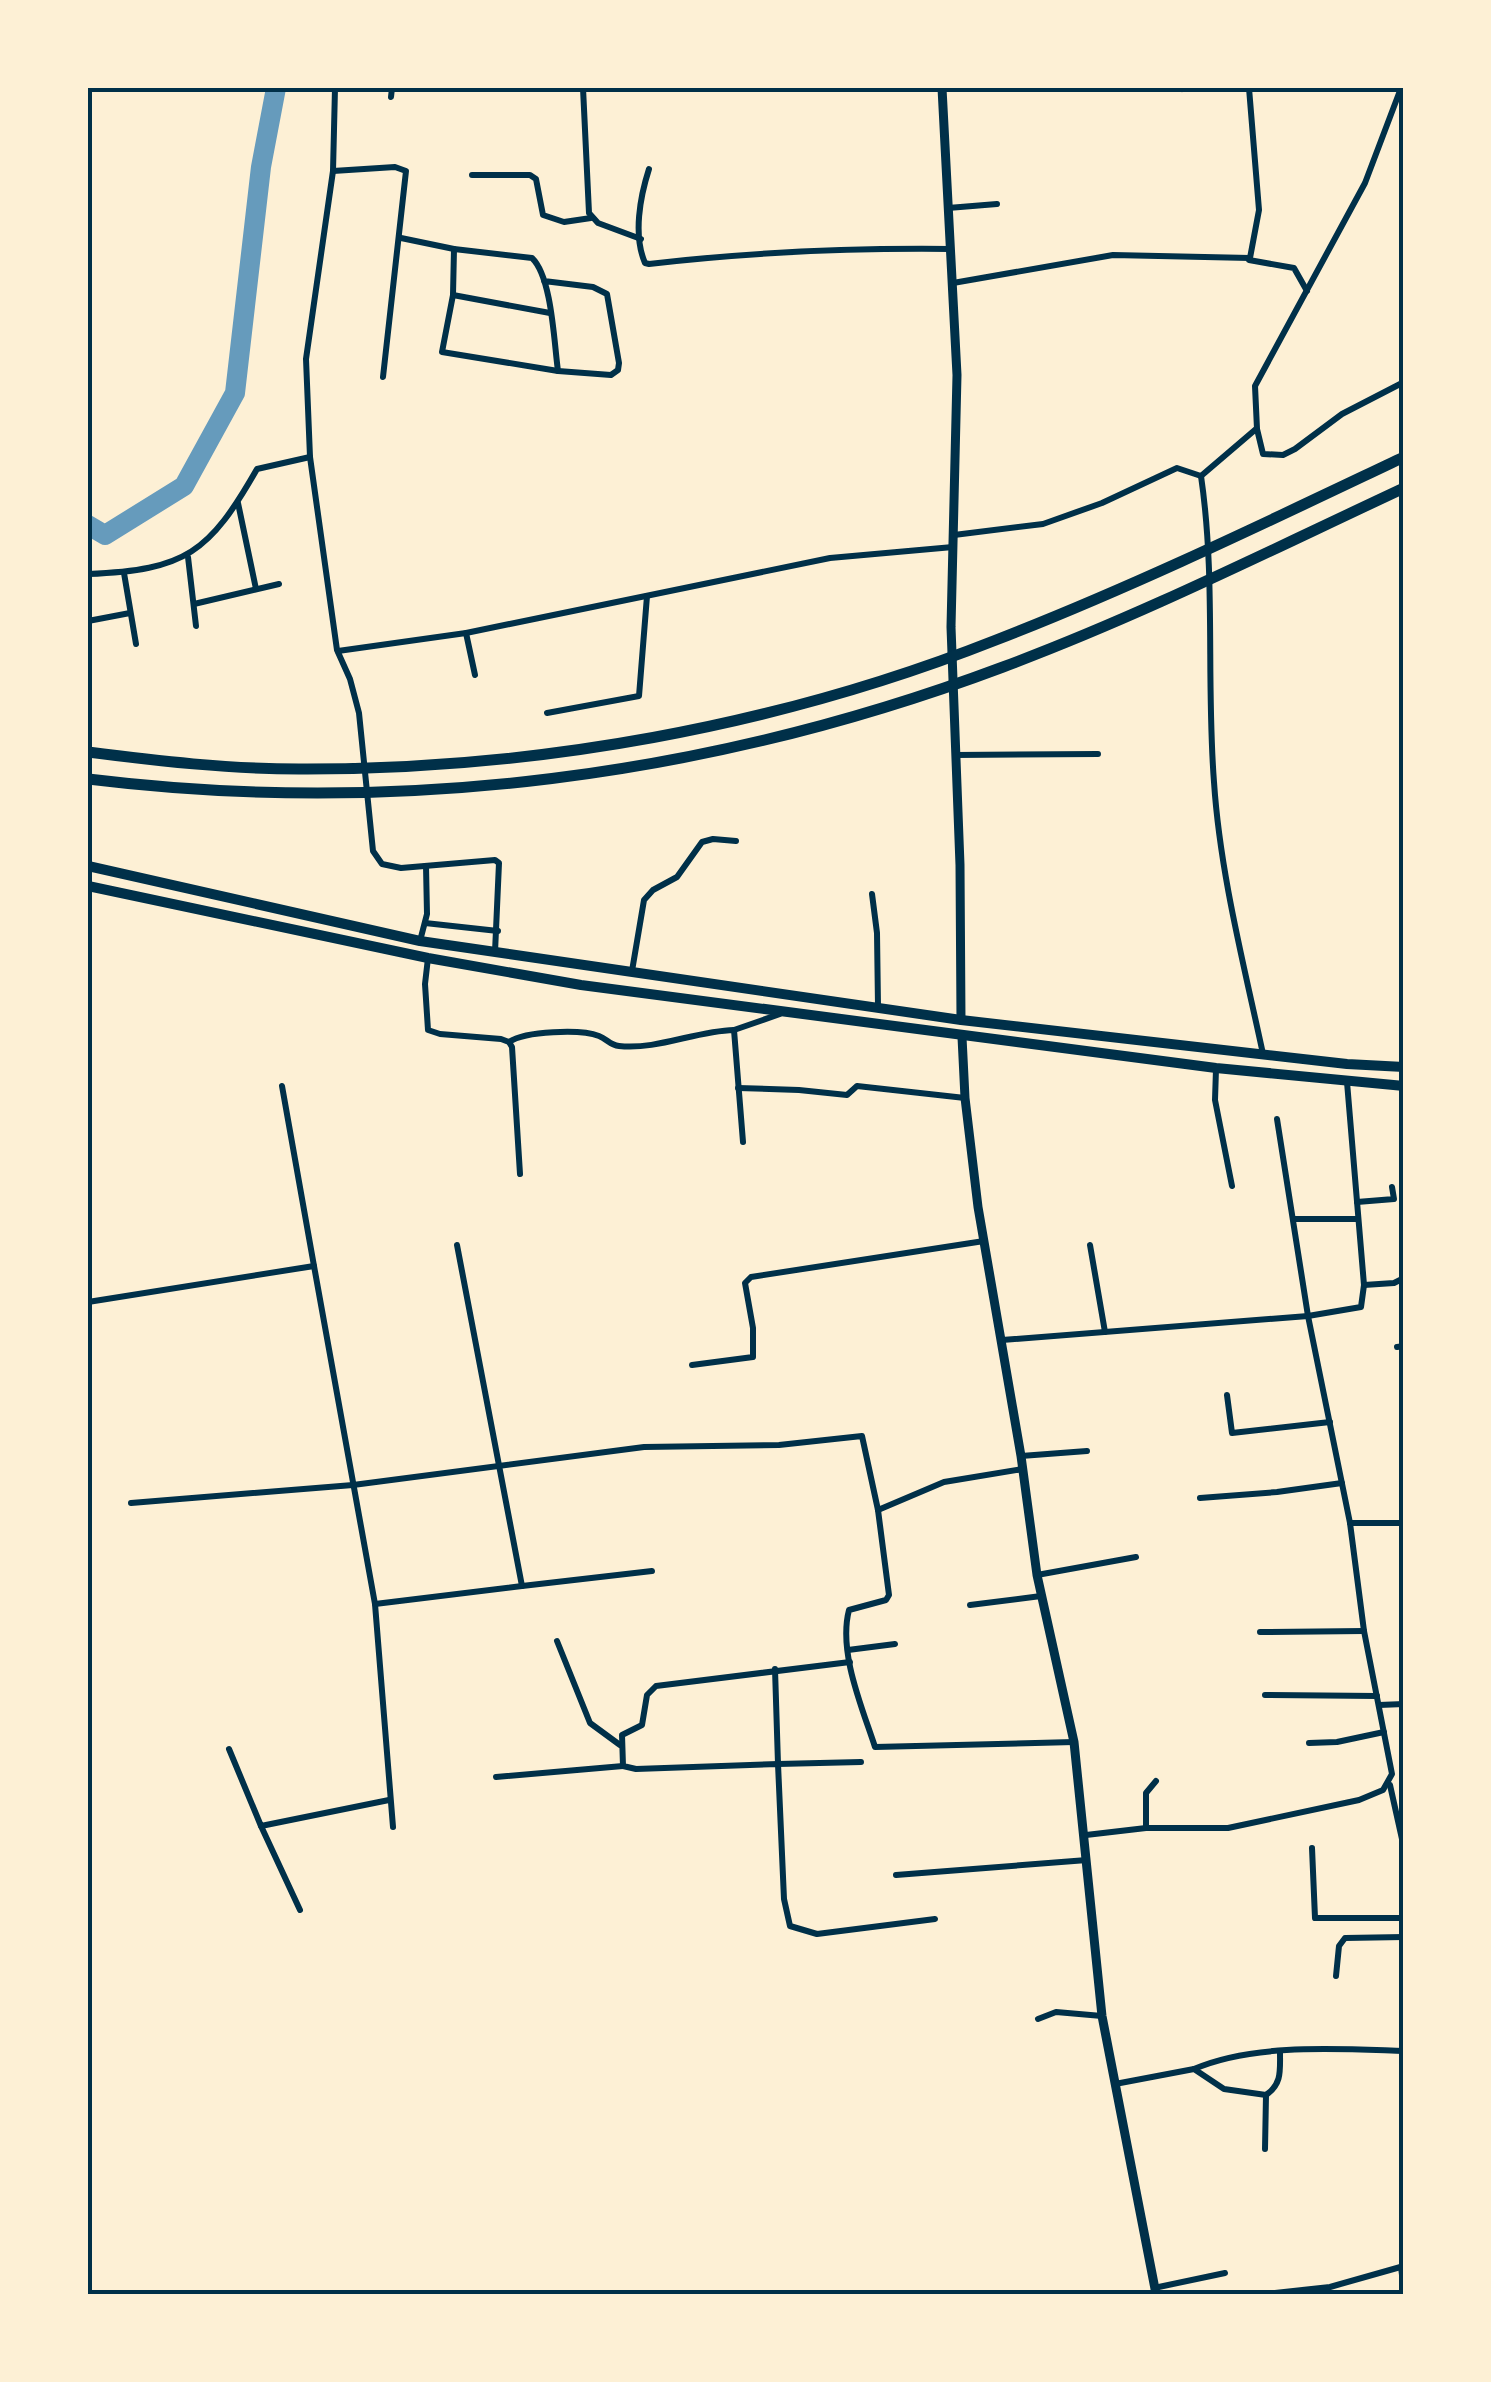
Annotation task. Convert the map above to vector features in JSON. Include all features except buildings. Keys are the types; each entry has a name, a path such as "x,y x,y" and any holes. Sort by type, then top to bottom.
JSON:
{"highway":[{"path":"88,752 177,763 296,769 390,768 519,758 632,741 748,717 892,677 994,641 1188,560 1404,457"},
{"path":"88,780 193,791 392,794 521,784 638,767 758,742 1004,667 1222,574 1404,488"},
{"path":"88,866 420,941 583,966 961,1020 1404,1067"},
{"path":"88,886 428,958 582,985 1216,1068 1404,1086"},
{"path":"582,985 583,966"}],"main road":[{"path":"942,88 957,375 951,626 961,1020"},
{"path":"962,1036 964,1098 984,1241 1022,1456 1040,1596 1074,1742 1102,2016 1155,2291"}],"street":[{"path":"336,88 333,171 306,358 310,457 338,651 355,696 373,851 382,864 401,868 496,860 496,952"},
{"path":"392,88 392,97"},
{"path":"583,88 592,218"},
{"path":"1248,260 1252,256 1259,210 1249,88"},
{"path":"1401,88 1365,183 1255,386 1257,429 1263,454 1282,455 1342,414 1404,382"},
{"path":"333,171 395,167 406,171 384,377"},
{"path":"649,169 640,200 642,260 649,264 769,252 950,249"},
{"path":"472,175 530,175 536,180 544,215 564,222 592,218 641,239"},
{"path":"948,208 997,204"},
{"path":"401,238 532,258 544,281 558,371"},
{"path":"454,249 453,296 441,350 444,353 558,371 611,375 618,370 610,298 604,290 544,281"},
{"path":"953,283 1113,254 1248,260 1294,268 1307,291"},
{"path":"453,296 550,313"},
{"path":"1201,476 1253,428 1257,429"},
{"path":"88,574 124,573 188,556 210,539 257,469 310,457"},
{"path":"954,535 1043,524 1102,503 1177,468 1201,476"},
{"path":"1201,476 1209,530 1214,788 1229,889 1263,1054"},
{"path":"238,502 256,590"},
{"path":"338,651 466,633 830,558 954,547"},
{"path":"188,556 196,626"},
{"path":"124,573 136,644"},
{"path":"194,604 279,584"},
{"path":"547,712 639,696 647,596"},
{"path":"88,622 130,614"},
{"path":"466,633 475,674"},
{"path":"954,755 1098,754"},
{"path":"632,971 644,900 677,876 702,842 736,841"},
{"path":"420,941 425,923 426,866"},
{"path":"872,894 878,1006"},
{"path":"425,923 498,931"},
{"path":"428,958 428,1030 440,1034 509,1042 526,1033 593,1034 621,1046 660,1044 692,1034 734,1030 785,1012"},
{"path":"734,1030 742,1142"},
{"path":"509,1042 520,1174"},
{"path":"1216,1068 1216,1100 1232,1186"},
{"path":"1002,1340 1308,1316 1361,1307 1364,1285 1347,1082"},
{"path":"282,1086 375,1604 393,1828"},
{"path":"738,1088 847,1096 856,1086 964,1098"},
{"path":"1278,1119 1308,1316 1350,1523 1364,1631 1392,1774 1389,1784 1404,1848"},
{"path":"1357,1202 1394,1200 1392,1187"},
{"path":"1293,1219 1358,1219"},
{"path":"692,1365 753,1357 753,1328 745,1284 751,1276 984,1241"},
{"path":"457,1245 522,1586"},
{"path":"1090,1245 1105,1332"},
{"path":"88,1302 314,1266"},
{"path":"1364,1285 1394,1283 1404,1278"},
{"path":"1227,1394 1232,1433 1330,1422"},
{"path":"131,1503 353,1485 644,1447 780,1445 857,1436 866,1443 889,1595 886,1600 848,1611 848,1650 878,1749 1074,1742"},
{"path":"1022,1456 1087,1450"},
{"path":"878,1510 944,1482 1023,1469"},
{"path":"1200,1498 1342,1482"},
{"path":"1350,1523 1404,1523"},
{"path":"1037,1576 1136,1556"},
{"path":"375,1604 652,1572"},
{"path":"970,1605 1040,1596"},
{"path":"1260,1632 1364,1631"},
{"path":"557,1641 590,1723 620,1745"},
{"path":"848,1650 894,1644"},
{"path":"623,1766 622,1734 642,1725 647,1695 656,1686 850,1662"},
{"path":"775,1670 784,1899 790,1926 817,1934 935,1920"},
{"path":"1265,1696 1377,1696"},
{"path":"1379,1706 1404,1704"},
{"path":"1308,1744 1384,1732"},
{"path":"229,1749 300,1910"},
{"path":"496,1777 623,1766 636,1769 861,1762"},
{"path":"1392,1774 1404,1776"},
{"path":"1146,1828 1144,1802 1149,1787 1156,1782"},
{"path":"1086,1836 1146,1828 1228,1828 1358,1800 1389,1784"},
{"path":"261,1826 389,1800"},
{"path":"1312,1848 1315,1918 1404,1918"},
{"path":"896,1874 1088,1860"},
{"path":"1336,1976 1339,1946 1345,1938 1404,1937"},
{"path":"1038,2019 1056,2012 1102,2016"},
{"path":"1115,2084 1194,2069 1232,2057 1280,2052 1404,2051"},
{"path":"1194,2069 1224,2089 1266,2095 1276,2088 1280,2078 1280,2052"},
{"path":"1265,2149 1266,2095"},
{"path":"1265,2294 1330,2287 1402,2266 1404,2291"},
{"path":"1155,2291 1225,2273"}],"waterway":[{"path":"88,525 105,535 184,486 235,393 261,167 276,88"}]}
